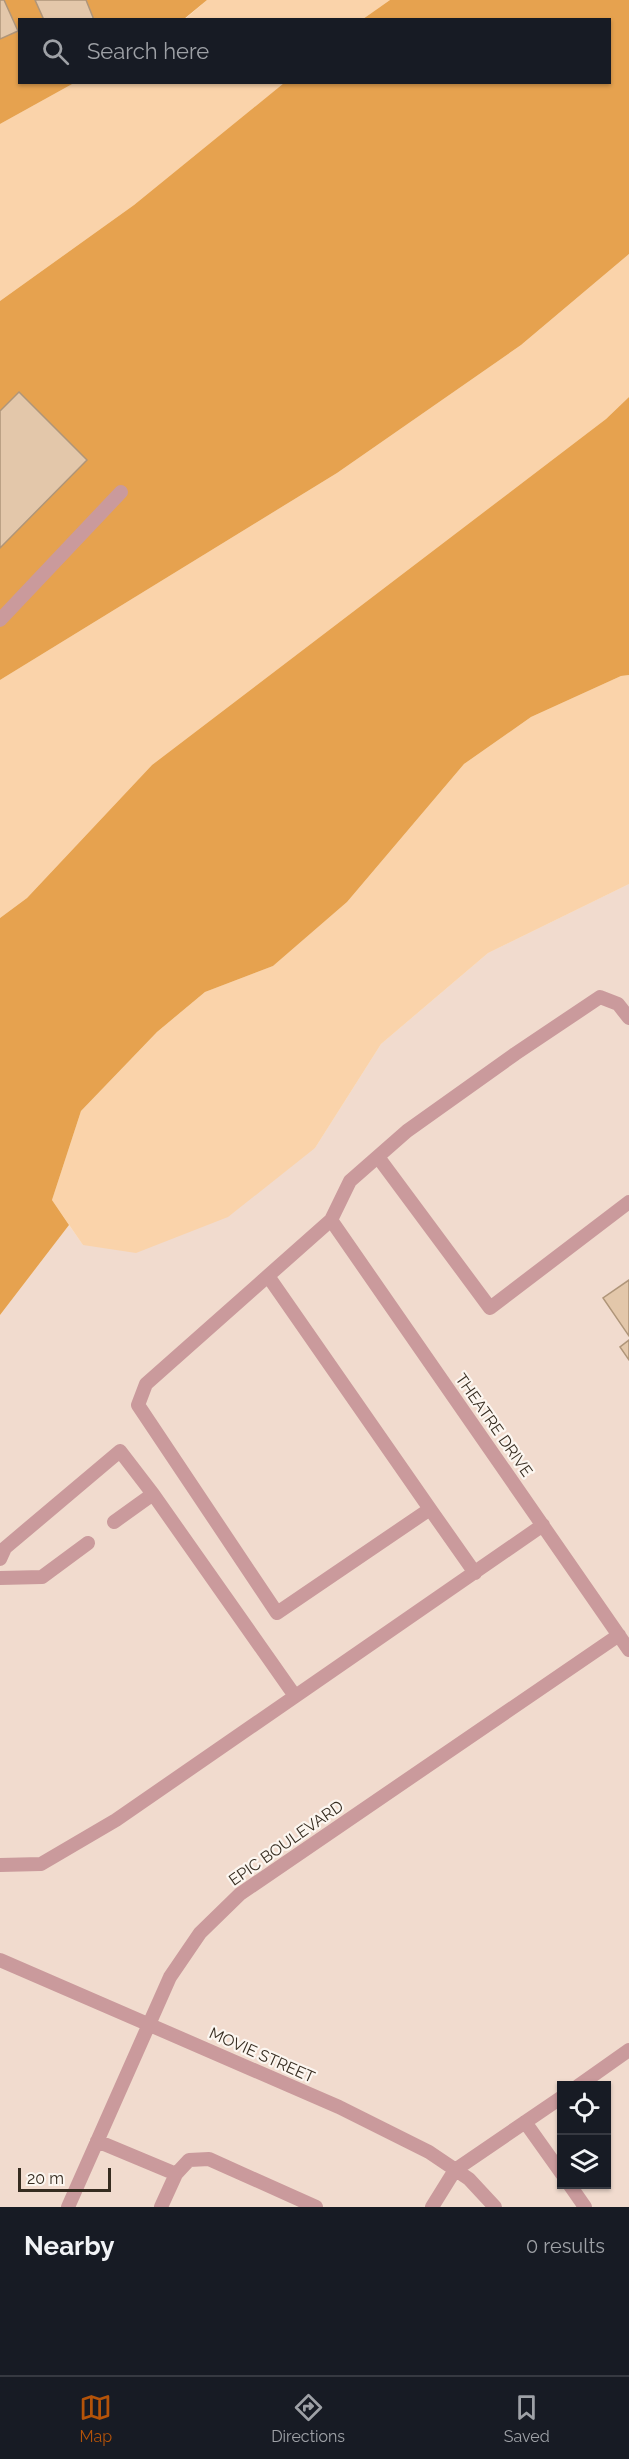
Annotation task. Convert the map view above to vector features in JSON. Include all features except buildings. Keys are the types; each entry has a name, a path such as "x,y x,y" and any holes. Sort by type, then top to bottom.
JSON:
{"lane":[{"path":"0,620 121,492"},
{"path":"430,1509 277,1613 138,1405 147,1384 331,1220 350,1182 407,1131 515,1054 600,998 618,1004 629,1018"},
{"path":"378,1157 490,1308 629,1203"},
{"name":"THEATRE DRIVE","path":"331,1220 629,1650"},
{"path":"268,1276 475,1573"},
{"path":"0,1559 5,1548 120,1450 295,1696"},
{"path":"114,1522 153,1494"},
{"path":"0,1864 41,1864 116,1820 543,1525"},
{"path":"0,1578 42,1577 88,1543"},
{"name":"EPIC BOULEVARD","path":"68,2207 170,1977 200,1933 240,1894 619,1635"},
{"name":"MOVIE STREET","path":"0,1960 339,2107 429,2152 469,2179 495,2207"},
{"path":"584,2081 629,2050"},
{"path":"432,2207 455,2170 557,2100"},
{"path":"525,2122 557,2168"},
{"path":"97,2141 176,2174"},
{"path":"161,2207 176,2174 189,2160 208,2158 316,2207"},
{"path":"572,2189 585,2207"}],"shaded area":[{"path":"0,0 207,0 185,18 18,18 18,84 72,84 0,124"},
{"path":"207,0 390,0 364,18 186,18"},
{"path":"390,0 629,0 629,254 521,345 337,473 0,680 0,301 134,205 283,84 611,84 611,18 364,18"},
{"path":"72,84 283,84 134,205 0,301 0,124"},
{"path":"629,254 629,397 606,419 152,765 27,898 0,918 0,680 337,473 521,345"},
{"path":"629,397 629,675 621,676 531,717 464,764 347,902 273,966 205,992 157,1032 81,1111 52,1200 69,1225 0,1315 0,918 27,898 152,765 606,419"},
{"path":"629,675 629,884 488,953 381,1044 315,1148 228,1217 136,1253 83,1245 52,1200 81,1111 157,1032 205,992 273,966 347,902 464,764 531,717 621,676"},
{"path":"629,884 629,2207 0,2207 0,1315 69,1225 83,1245 315,1148 381,1044 488,953"}]}
